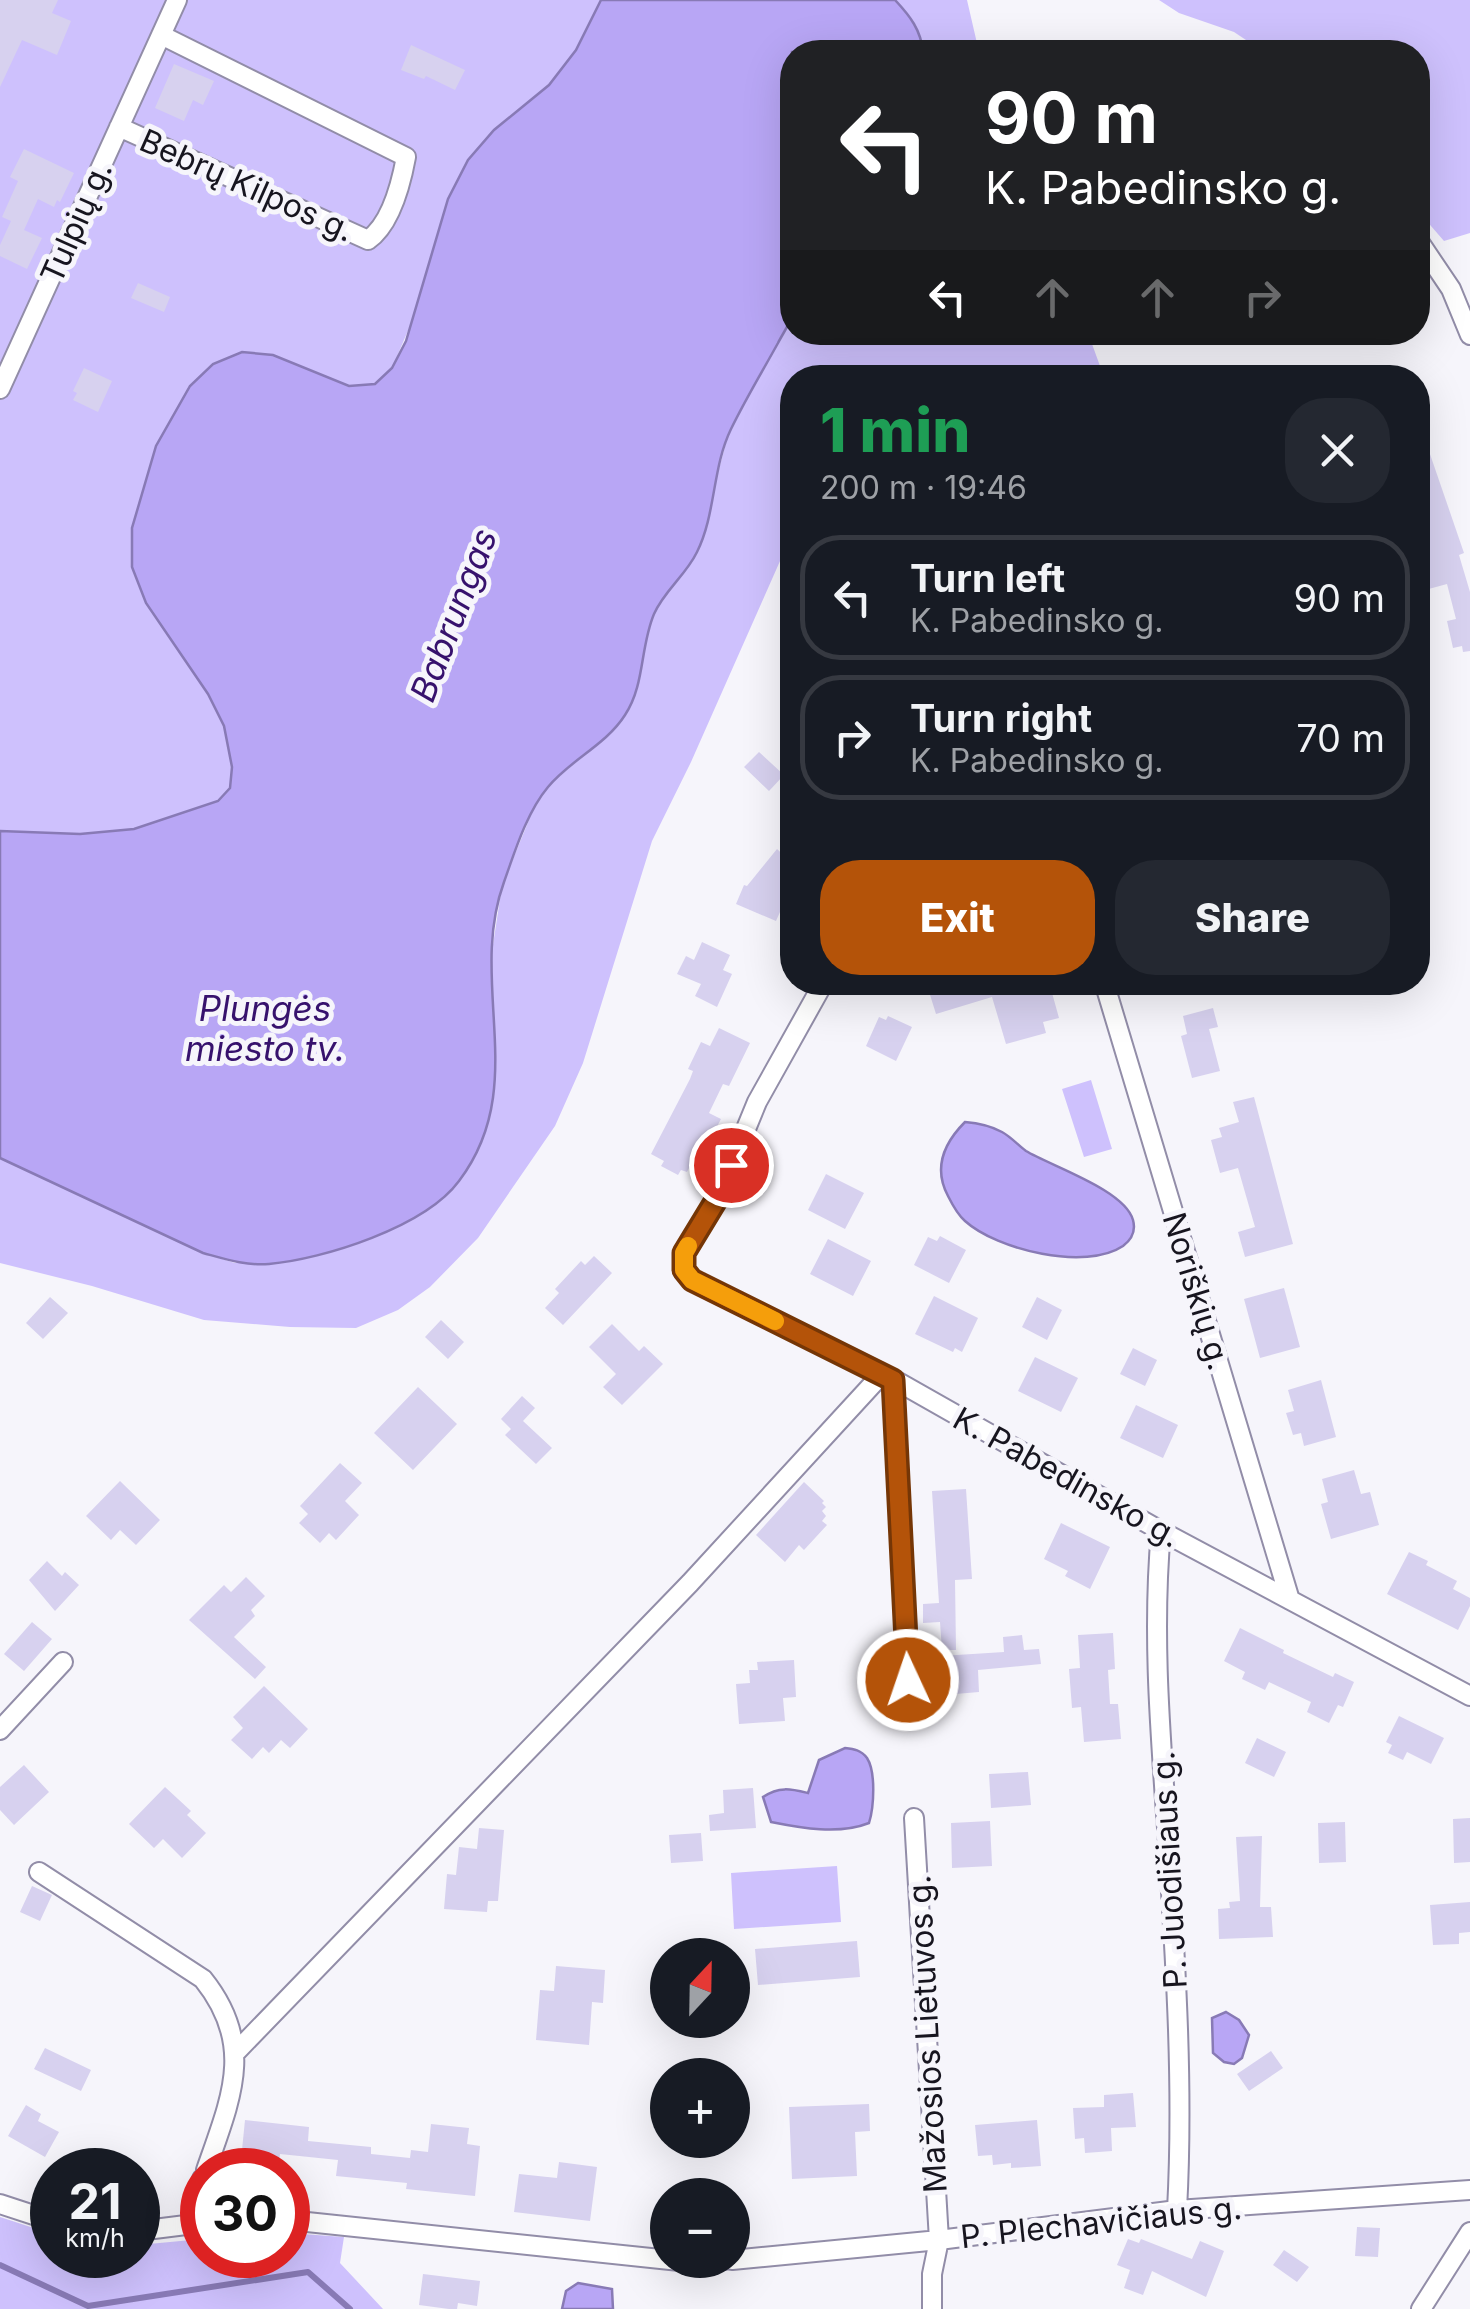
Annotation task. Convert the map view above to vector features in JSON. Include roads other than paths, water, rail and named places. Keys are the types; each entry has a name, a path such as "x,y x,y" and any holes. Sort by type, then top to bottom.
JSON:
{"street":[{"name":"Tulpių g.","path":"0,389 177,0"},
{"name":"Bebrų Kilpos g.","path":"119,127 368,240 379,232 402,179 406,157 161,35"},
{"path":"1430,257 1451,288 1470,335"},
{"name":"K. Pabedinsko g.","path":"817,995 757,1102 718,1197 684,1253 684,1270 692,1280 888,1377 1161,1531 1470,1696"},
{"name":"Noriškių g.","path":"1108,995 1290,1600"},
{"path":"888,1377 908,1680"},
{"path":"235,2053 888,1377"},
{"name":"P. Juodišiaus g.","path":"1161,1531 1156,1658 1176,1961 1180,2148 1176,2210"},
{"path":"0,1730 64,1662"},
{"name":"Mažosios Lietuvos g.","path":"914,1818 939,2240 932,2274 932,2309"},
{"path":"39,1872 203,1978 218,1997 233,2028 234,2085 213,2148"},
{"name":"P. Plechavičiaus g.","path":"750,2258 939,2240 1176,2210 1470,2190"},
{"path":"0,2204 30,2214"},
{"name":"P. Plechavičiaus g.","path":"310,2222 650,2258"},
{"path":"1421,2309 1470,2232"}],"water":[{"name":"Plungės miesto tv.","path":"601,0 895,0 914,24 921,40 780,40 780,339 725,444 708,522 697,552 654,614 639,679 625,715 548,787 517,845 494,920 491,958 495,1072 491,1109 480,1145 459,1181 423,1213 344,1248 292,1261 260,1264 203,1253 0,1158 0,831 80,834 134,829 218,801 230,788 232,767 224,726 208,694 146,603 132,567 132,528 156,446 190,386 213,364 242,352 273,355 349,386 375,384 392,368 406,341 448,199 468,160 494,130 549,85 576,50"},
{"path":"965,1122 1002,1132 1026,1151 1102,1189 1127,1209 1134,1228 1130,1238 1107,1253 1065,1257 1019,1248 979,1231 958,1213 941,1176 946,1147"},
{"path":"845,1748 862,1753 870,1764 873,1790 869,1823 833,1830 771,1822 763,1797 780,1790 808,1793 819,1760"},
{"path":"1226,2012 1239,2020 1249,2035 1242,2058 1234,2064 1213,2053 1212,2018"},
{"path":"578,2283 612,2289 613,2309 562,2309 566,2291"}],"waterway":[{"path":"0,2265 88,2306 308,2272 350,2309"}],"water label":[{"name":"Babrungas","path":"453,615"}]}
